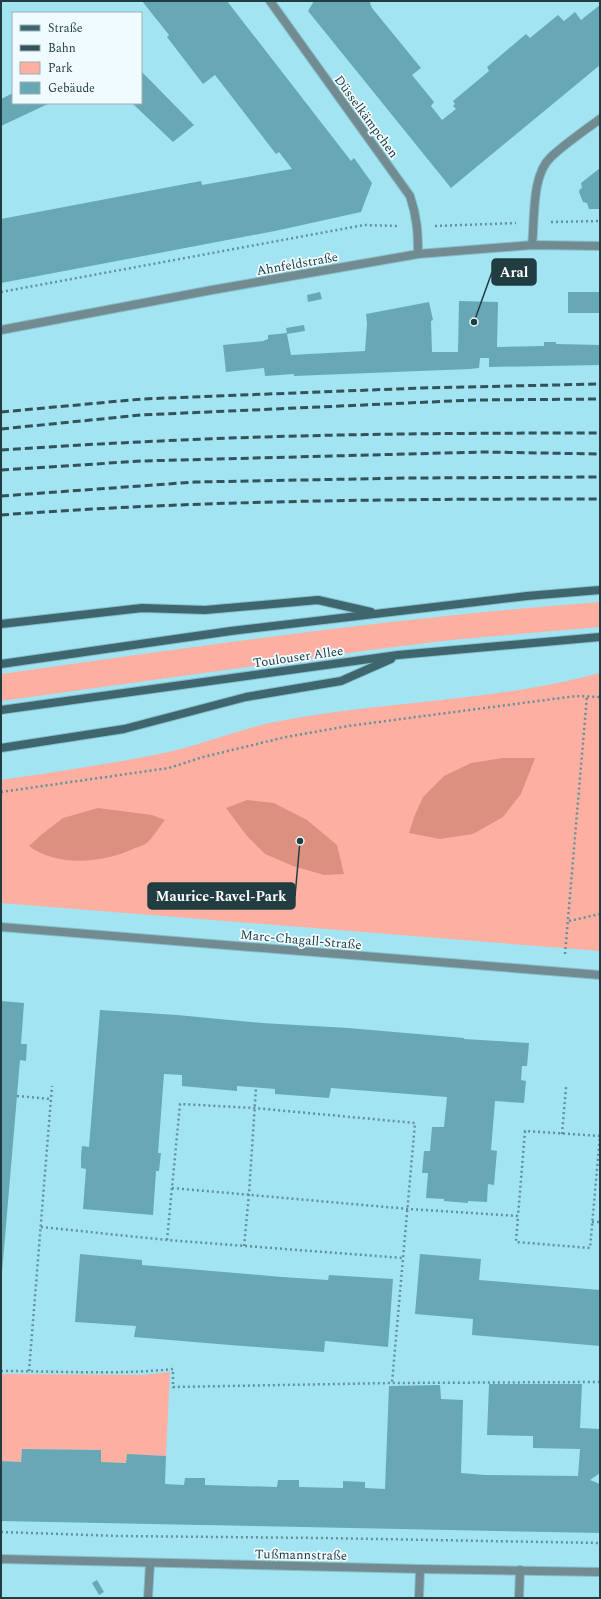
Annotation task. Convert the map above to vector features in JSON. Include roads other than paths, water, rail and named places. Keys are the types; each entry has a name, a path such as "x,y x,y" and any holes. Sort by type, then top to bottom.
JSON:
{"main road":[{"path":"1,664 231,631 527,596 600,590"},
{"path":"1,624 142,608 205,610 318,600 377,613"},
{"name":"Toulouser Allee","path":"1,710 398,655 600,637"},
{"path":"1,748 124,729 246,697 341,681 398,655"}],"street":[{"name":"Düsselkämpchen","path":"273,2 410,196 416,213 418,226 418,254"},
{"path":"532,246 536,189 541,172 550,158 600,119"},
{"name":"Ahnfeldstraße","path":"1,330 212,290 418,254 532,246 600,246"},
{"name":"Marc-Chagall-Straße","path":"1,927 600,975"},
{"name":"Tußmannstraße","path":"1,1559 600,1572"},
{"path":"148,1598 150,1563"},
{"path":"419,1598 420,1569"},
{"path":"519,1598 520,1570"}],"railway":[{"path":"1,412 142,399 421,388 600,384"},
{"path":"1,429 141,415 474,400 600,399"},
{"path":"1,450 255,437 600,433"},
{"path":"1,470 142,461 483,452 600,454"},
{"path":"1,496 195,482 410,478 600,477"},
{"path":"1,515 225,503 450,499 600,499"}],"place":[{"name":"Aral","path":"474,322"},
{"name":"Maurice-Ravel-Park","path":"300,841"}]}
